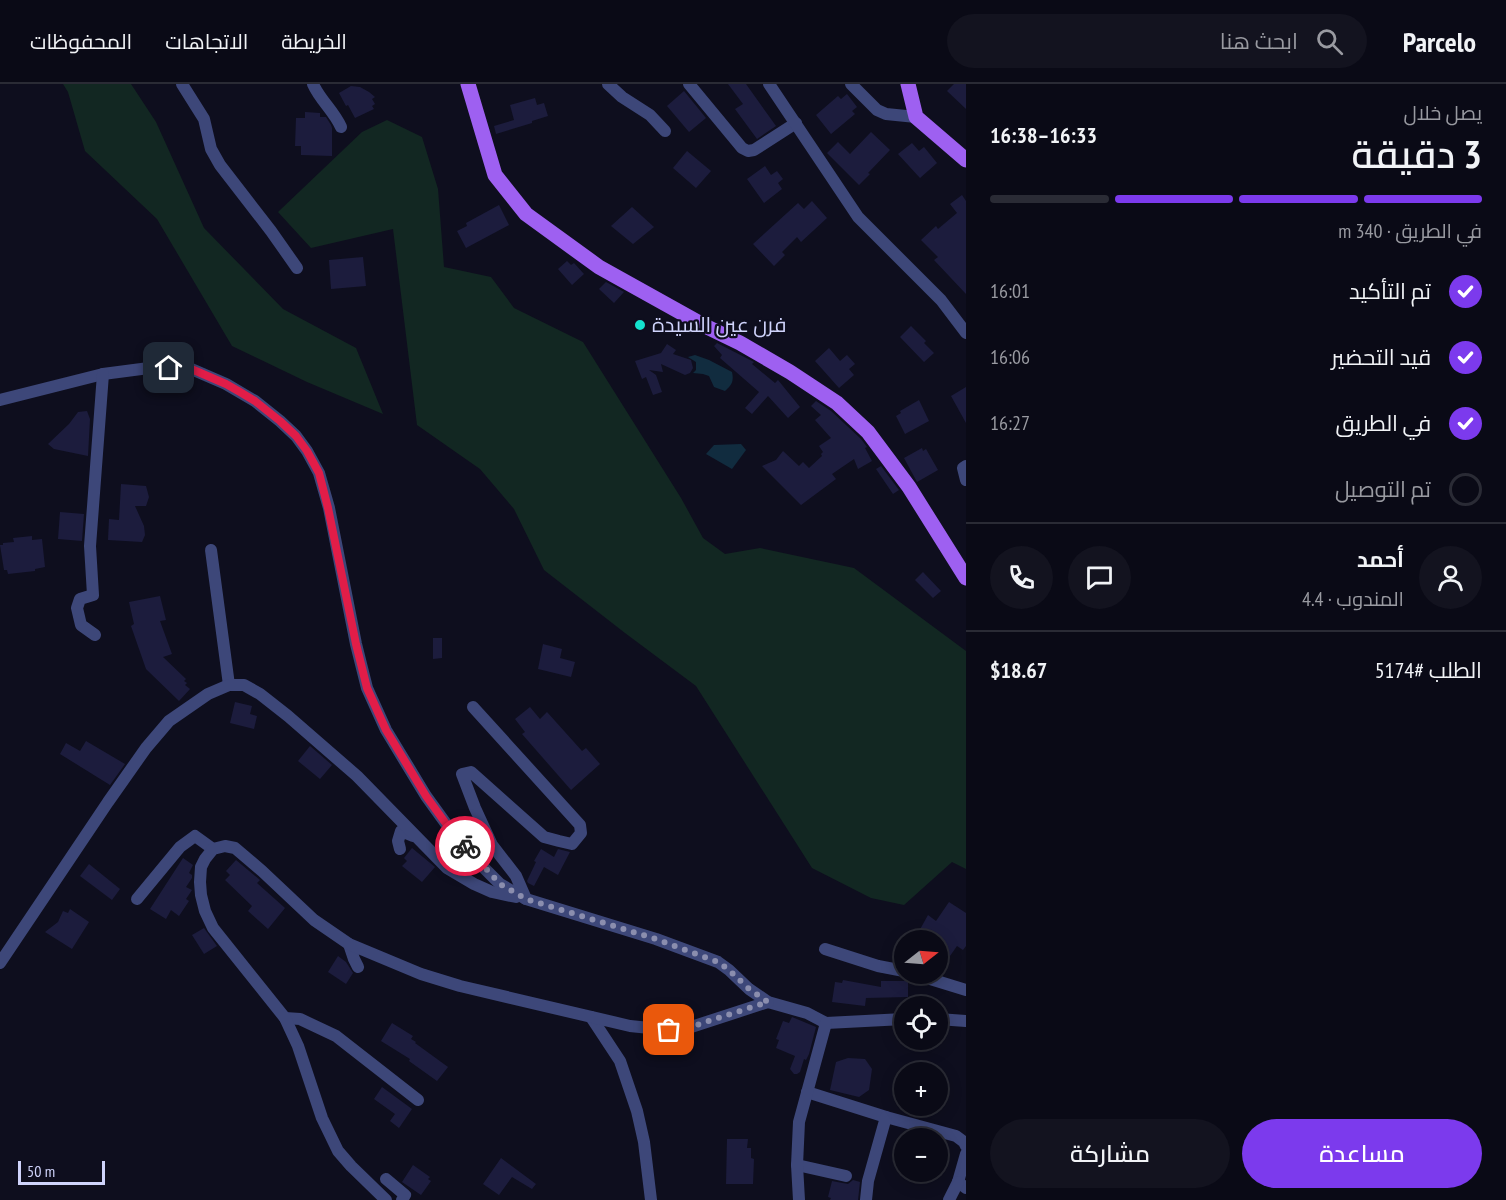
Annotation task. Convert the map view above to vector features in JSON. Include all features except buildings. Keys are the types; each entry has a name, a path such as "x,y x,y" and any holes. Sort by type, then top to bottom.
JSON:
{"main road":[{"path":"468,84 495,175 526,214 599,267 740,343 837,403 868,432 902,478 966,578"},
{"path":"908,84 916,117 965,159"}],"street":[{"path":"182,84 204,119 212,149 220,165 297,268"},
{"path":"313,84 317,93 336,116 341,127"},
{"path":"608,84 622,97 650,115 665,131"},
{"path":"689,84 742,148 748,152 796,123"},
{"path":"769,84 858,217 941,300 966,333"},
{"path":"851,84 877,110 886,114 916,117"},
{"path":"0,400 103,374 149,368 189,368 226,384 255,401 296,436 319,473 364,677 386,730 426,796 452,832 500,884 526,899"},
{"path":"95,635 81,625 77,608 80,599 93,595 90,546 103,374"},
{"path":"966,466 963,468 966,480"},
{"path":"211,550 229,685"},
{"path":"0,963 108,802 146,748 169,721 208,694 229,685 244,685 260,694 288,716 357,776 447,868 474,884 492,892 526,899 656,939 718,962 768,1002 807,1013 826,1023 894,1020"},
{"path":"473,707 580,825 581,833 572,844 544,837 471,772 462,774 492,845 516,876 526,899"},
{"path":"400,849 398,840 401,831 417,837"},
{"path":"137,899 180,847 195,836 213,849"},
{"path":"386,1200 338,1151 322,1118 298,1046 285,1018 213,928 201,895 201,867 213,849 225,846 235,848 314,920 349,944 421,974 460,986 630,1026 669,1030 684,1029 768,1002"},
{"path":"349,944 358,967"},
{"path":"825,949 894,969"},
{"path":"946,984 966,990"},
{"path":"591,1017 620,1061 637,1111 644,1142 651,1200"},
{"path":"285,1018 300,1019 336,1036 418,1100"},
{"path":"948,1020 966,1021"},
{"path":"799,1200 797,1165 799,1122 826,1023"},
{"path":"807,1092 956,1136 966,1146"},
{"path":"866,1200 868,1181 886,1117"},
{"path":"949,1200 962,1185 966,1154"},
{"path":"797,1165 846,1176"},
{"path":"386,1179 405,1195 402,1200"}],"green space":[{"path":"63,84 131,84 156,122 204,228 283,309 356,348 383,414 307,382 232,346 157,219 85,151 68,92"},
{"path":"387,120 422,137 438,189 444,267 491,277 514,308 583,342 681,498 703,538 725,554 760,548 854,568 966,651 966,869 952,862 904,905 871,898 812,868 696,686 544,570 514,509 480,469 417,425 393,229 311,248 278,212 362,132"}],"water":[{"path":"695,355 732,372 732,383 725,391 714,387 709,376 693,373 696,370 696,362 688,357"},
{"path":"741,444 746,450 732,469 706,454 714,445"}],"way so far":[{"path":"465,846 500,884 526,899 656,939 718,962 768,1002 684,1029 669,1030"}],"place":[{"name":"فرن عين السيدة","path":"640,325"}],"route":[{"path":"169,368 189,368 226,384 255,401 296,436 307,451 319,473 328,508 367,688 386,730 426,796 465,846"}]}
